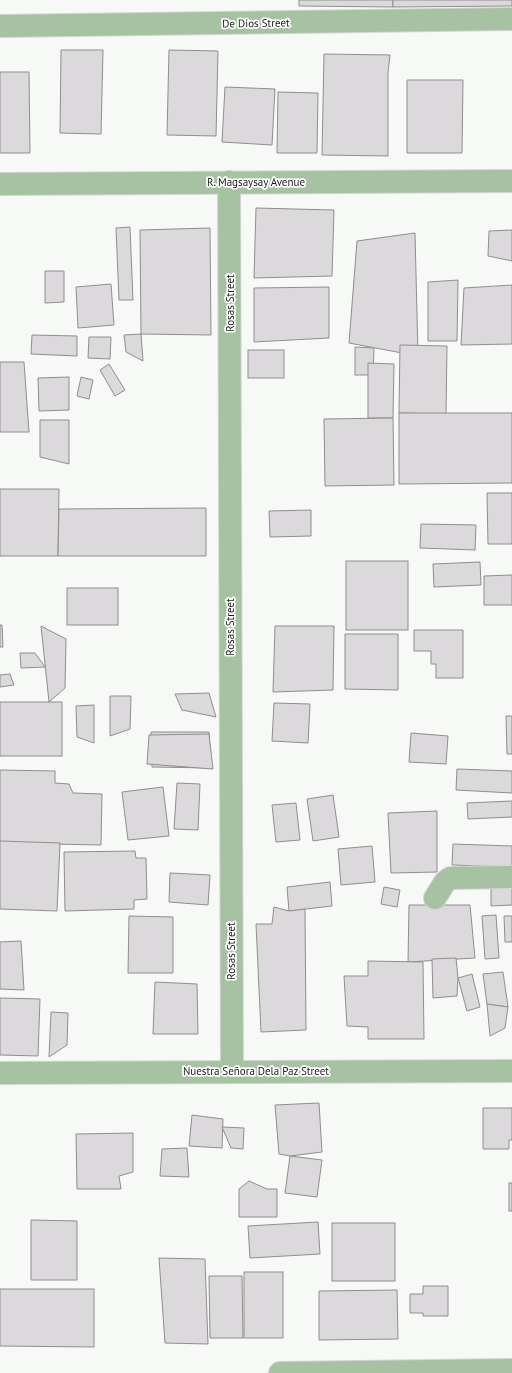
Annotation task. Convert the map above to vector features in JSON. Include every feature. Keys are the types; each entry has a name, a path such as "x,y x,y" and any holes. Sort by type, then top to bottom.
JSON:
{"street":[{"name":"De Dios Street","path":"0,26 512,20"},
{"name":"R. Magsaysay Avenue","path":"0,184 512,181"},
{"name":"Rosas Street","path":"229,182 232,1071"},
{"path":"435,898 445,882 450,878 512,877"},
{"name":"Nuestra Señora Dela Paz Street","path":"0,1073 232,1071 512,1072"},
{"path":"280,1373 512,1370"}],"building":[{"path":"299,0 393,0 393,7 299,6"},
{"path":"393,0 512,0 512,6 393,7"},
{"path":"61,50 103,50 101,134 60,133"},
{"path":"169,50 218,51 216,136 167,135"},
{"path":"324,54 390,55 388,72 388,156 322,155"},
{"path":"0,72 29,72 30,153 0,153"},
{"path":"407,80 463,80 462,153 407,153"},
{"path":"225,87 275,89 272,145 222,142"},
{"path":"278,92 318,93 317,153 277,153"},
{"path":"256,208 334,210 332,276 254,278"},
{"path":"130,227 133,300 119,300 116,228"},
{"path":"210,228 211,335 141,334 140,230"},
{"path":"512,230 512,261 488,256 489,231"},
{"path":"415,233 418,356 349,343 357,241"},
{"path":"45,271 64,271 64,302 45,303"},
{"path":"458,280 457,341 428,341 428,282"},
{"path":"111,284 114,325 78,328 76,287"},
{"path":"512,285 512,344 461,345 464,288"},
{"path":"329,287 329,338 254,342 254,288"},
{"path":"141,334 143,361 126,352 124,335"},
{"path":"32,335 77,336 77,356 31,354"},
{"path":"89,337 111,337 110,359 88,358"},
{"path":"400,345 447,346 446,414 399,413"},
{"path":"355,347 374,348 373,375 355,375"},
{"path":"248,350 284,350 284,378 248,378"},
{"path":"0,362 24,362 29,432 0,432"},
{"path":"368,363 394,364 393,418 368,418"},
{"path":"109,364 125,390 115,396 100,370"},
{"path":"69,377 69,410 39,411 38,378"},
{"path":"81,377 93,380 89,399 77,396"},
{"path":"399,413 512,413 512,483 399,484"},
{"path":"393,418 394,485 325,486 324,419"},
{"path":"40,420 69,420 69,464 40,457"},
{"path":"0,489 59,489 58,556 0,556"},
{"path":"487,493 512,493 512,544 488,544"},
{"path":"206,508 206,556 58,556 59,509"},
{"path":"311,510 311,536 270,537 269,511"},
{"path":"421,524 476,525 475,550 420,548"},
{"path":"346,561 408,561 408,630 346,630"},
{"path":"480,562 481,585 434,587 433,564"},
{"path":"512,575 512,605 484,605 484,576"},
{"path":"67,588 118,588 118,625 67,625"},
{"path":"0,625 2,625 3,647 0,647"},
{"path":"41,626 66,639 65,688 49,702"},
{"path":"275,626 334,626 333,690 273,692"},
{"path":"414,630 463,630 463,678 436,678 436,664 431,664 431,651 414,651"},
{"path":"345,634 398,634 398,690 345,689"},
{"path":"20,653 35,653 45,667 21,668"},
{"path":"10,674 14,685 0,687 0,675"},
{"path":"209,693 216,717 182,710 175,694"},
{"path":"110,696 131,696 130,729 110,736"},
{"path":"0,702 62,702 62,756 0,756"},
{"path":"274,703 310,704 308,743 272,741"},
{"path":"94,705 94,743 77,737 76,706"},
{"path":"506,716 512,716 512,754 507,754"},
{"path":"151,732 209,732 211,768 152,767"},
{"path":"411,733 448,736 446,764 409,762"},
{"path":"209,734 213,769 147,764 149,735"},
{"path":"457,769 512,771 512,793 456,790"},
{"path":"0,770 55,771 55,783 69,784 73,793 102,794 101,845 0,843"},
{"path":"177,783 200,784 198,830 174,829"},
{"path":"163,787 169,836 128,840 122,792"},
{"path":"333,795 339,837 313,841 307,799"},
{"path":"512,801 512,817 468,819 467,803"},
{"path":"296,803 300,840 276,842 272,805"},
{"path":"437,811 437,872 391,873 388,813"},
{"path":"0,841 60,843 57,911 0,909"},
{"path":"453,844 512,846 512,867 452,865"},
{"path":"372,846 375,882 341,885 338,849"},
{"path":"135,851 136,858 146,858 147,899 134,900 134,909 65,911 64,852"},
{"path":"170,873 210,875 208,905 169,902"},
{"path":"330,882 332,906 289,911 287,887"},
{"path":"512,886 512,905 491,906 491,887"},
{"path":"384,887 400,890 397,907 381,904"},
{"path":"409,905 470,905 475,958 408,962"},
{"path":"274,907 289,911 305,909 306,1030 261,1032 256,924 272,924"},
{"path":"496,915 499,958 485,959 482,916"},
{"path":"129,916 173,917 173,973 128,973"},
{"path":"504,916 512,916 512,942 505,942"},
{"path":"21,941 24,990 0,989 0,942"},
{"path":"456,958 458,978 457,996 433,998 432,959"},
{"path":"368,961 423,962 424,1039 368,1039 368,1027 347,1026 344,976 368,976"},
{"path":"503,972 508,1007 487,1004 483,974"},
{"path":"472,974 480,1007 467,1011 458,978"},
{"path":"155,982 197,984 198,1034 153,1034"},
{"path":"0,998 40,999 38,1056 0,1055"},
{"path":"487,1004 508,1007 505,1028 490,1036"},
{"path":"51,1012 68,1013 67,1045 49,1057"},
{"path":"319,1103 322,1152 290,1156 279,1154 275,1105"},
{"path":"483,1108 512,1108 512,1140 509,1140 509,1149 483,1149"},
{"path":"192,1115 223,1119 222,1148 189,1146"},
{"path":"222,1127 244,1128 243,1149 231,1148"},
{"path":"133,1133 133,1172 119,1176 121,1189 77,1189 76,1134"},
{"path":"187,1148 189,1177 160,1176 162,1149"},
{"path":"290,1156 322,1160 317,1197 285,1193"},
{"path":"249,1181 267,1189 277,1189 277,1217 239,1217 239,1189"},
{"path":"509,1183 512,1183 512,1211 509,1211"},
{"path":"31,1220 77,1221 77,1280 31,1280"},
{"path":"318,1222 320,1254 250,1258 248,1226"},
{"path":"332,1223 395,1223 395,1281 332,1281"},
{"path":"159,1258 205,1259 208,1344 165,1343"},
{"path":"244,1272 283,1272 283,1338 244,1338"},
{"path":"209,1276 242,1276 243,1338 210,1338"},
{"path":"423,1286 448,1286 448,1316 423,1316 423,1313 410,1313 410,1294 423,1294"},
{"path":"0,1289 94,1289 94,1347 0,1346"},
{"path":"397,1290 398,1339 319,1340 319,1291"}]}
